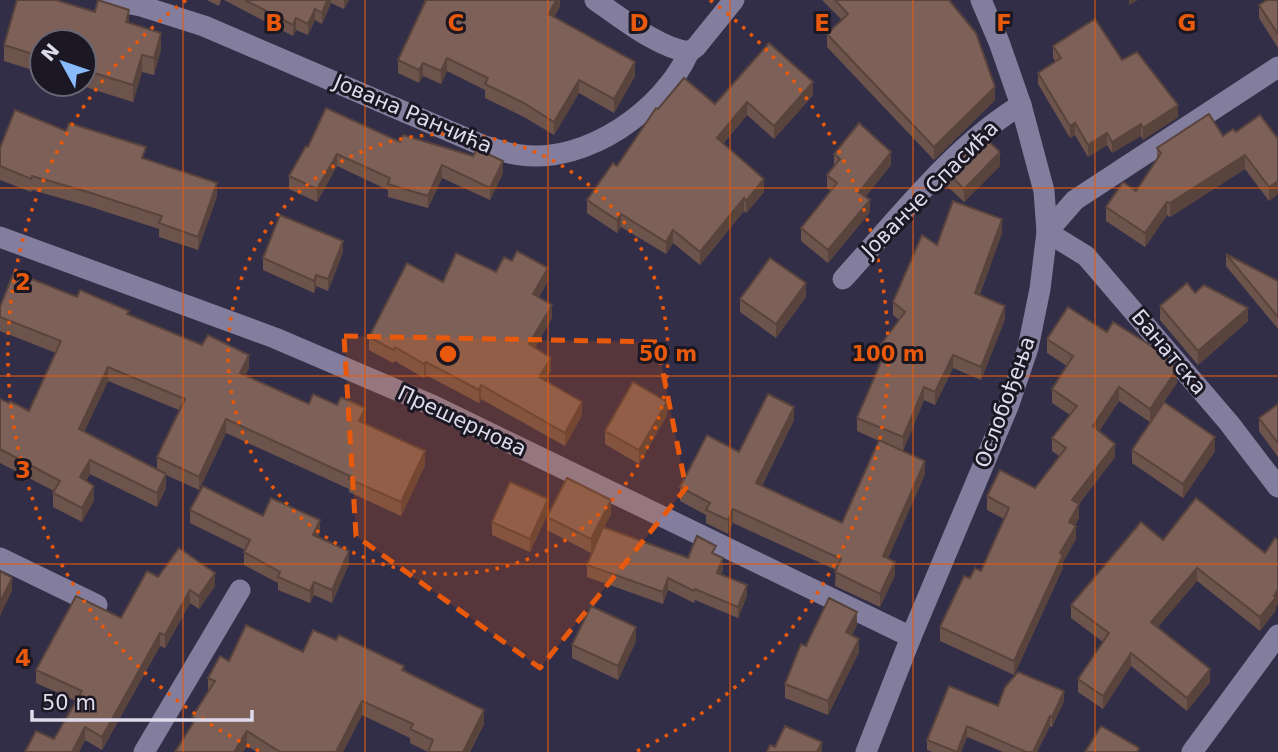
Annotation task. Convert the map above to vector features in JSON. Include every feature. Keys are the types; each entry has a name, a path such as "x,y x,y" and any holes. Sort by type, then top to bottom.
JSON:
{"street":[{"name":"Јована Ранчића","path":"109,0 141,6 204,26 484,146 522,156 548,155 582,147 611,135 639,116 664,93 688,52 696,47 734,0"},
{"path":"594,0 662,42 688,52"},
{"name":"Ослобођења","path":"866,752 1009,404 1028,348 1040,289 1046,232 1044,191 1021,105 981,0"},
{"path":"1046,232 1075,200 1278,67"},
{"name":"Јованче Спасића","path":"843,279 950,163 995,121 1021,105"},
{"name":"Банатска","path":"1046,232 1086,256 1229,423 1278,487"},
{"name":"Прешернова","path":"0,237 275,338 434,406 911,637"},
{"path":"0,558 97,605"},
{"path":"144,752 240,590"},
{"path":"1192,752 1278,635"}],"highlighted area":[{"path":"344,336 657,342 686,488 540,668 356,536"}],"building":[{"path":"17,0 56,0 95,12 98,0 129,10 126,22 161,33 154,58 142,55 133,85 98,74 98,28 28,28 28,53 4,45"},
{"path":"245,0 327,0 322,13 315,9 308,24 296,18 293,25"},
{"path":"426,0 556,0 549,14 635,62 614,99 579,80 554,122 524,103 485,84 488,78 447,58 441,71 423,63 419,70 398,60"},
{"path":"835,0 949,0 976,33 995,87 934,147 827,34 848,14"},
{"path":"1267,0 1278,0 1278,34 1259,5"},
{"path":"1095,19 1122,60 1137,52 1178,105 1143,128 1141,124 1112,142 1107,133 1088,145 1075,123 1070,126 1038,73 1061,58 1053,46"},
{"path":"769,43 813,82 774,126 747,102 717,138 764,179 746,201 744,198 700,252 673,230 666,242 621,214 617,220 587,200 613,163 617,166 656,108 658,109 684,78 715,104"},
{"path":"326,108 400,142 403,135 473,156 477,149 503,161 490,188 442,165 428,196 388,184 390,178 337,154 317,189 289,176 306,146 308,147"},
{"path":"15,110 66,131 69,123 146,147 142,158 217,183 198,237 159,223 162,216 32,176 31,179 0,166 0,148"},
{"path":"1209,114 1223,136 1233,129 1236,132 1260,115 1278,139 1278,181 1269,187 1245,155 1170,203 1167,202 1145,233 1106,207 1123,182 1136,191 1161,153 1157,148"},
{"path":"859,123 891,152 859,192 870,200 828,250 801,228 837,183 827,175 840,159 834,154"},
{"path":"983,136 1000,152 964,189 946,171"},
{"path":"953,201 1002,219 975,293 1005,306 981,367 953,355 935,392 924,387 903,437 857,418 886,350 879,347 905,312 893,302 922,235 937,245"},
{"path":"280,215 343,241 328,279 316,275 314,281 263,258"},
{"path":"517,251 548,268 533,294 552,305 529,344 551,358 539,377 582,402 565,433 481,385 479,390 395,347 393,350 369,337 407,263 443,282 456,253 496,272 504,257 512,261"},
{"path":"1226,254 1278,281 1278,317"},
{"path":"770,258 806,283 776,324 740,299"},
{"path":"14,272 77,297 80,290 129,311 127,314 202,345 208,335 249,355 240,373 309,404 313,394 337,405 341,397 365,408 359,421 425,451 401,502 226,419 199,477 157,457 185,399 108,367 79,429 166,474 157,493 90,460 80,477 94,486 82,508 53,493 60,481 0,449 0,399 29,411 61,341 0,317 0,307"},
{"path":"1187,283 1195,293 1204,285 1248,308 1198,351 1160,306"},
{"path":"1068,307 1107,332 1113,322 1164,354 1177,369 1150,409 1119,387 1093,426 1115,444 1072,500 1079,504 1069,522 1076,526 1060,553 1063,555 1014,661 940,627 964,576 970,578 975,568 981,571 1009,508 987,496 1000,470 1035,488 1066,448 1052,438 1077,406 1052,389 1073,356 1047,339"},
{"path":"633,382 667,402 639,450 605,431"},
{"path":"768,394 794,407 756,483 842,523 879,440 925,461 883,556 895,562 880,594 835,572 841,559 733,509 728,520 706,510 710,503 680,487 707,435 739,452"},
{"path":"1164,402 1215,437 1183,484 1132,450"},
{"path":"1278,404 1278,443 1259,418"},
{"path":"567,478 611,500 591,539 547,517"},
{"path":"510,482 548,499 530,539 492,522"},
{"path":"203,486 263,516 271,498 320,520 313,535 349,551 332,590 314,582 310,591 278,577 280,572 244,552 250,540 190,510"},
{"path":"1196,498 1265,553 1275,538 1278,540 1276,597 1260,617 1197,568 1151,622 1210,669 1187,698 1131,653 1103,696 1078,679 1109,633 1071,605 1141,522 1163,540"},
{"path":"603,527 688,558 697,536 716,546 712,553 723,558 717,573 747,585 738,607 668,578 663,592 587,565"},
{"path":"179,548 215,573 199,596 190,590 165,635 160,633 102,737 85,727 72,752 25,752 36,731 54,739 82,691 36,670 76,596 121,618 147,571 158,577"},
{"path":"0,571 12,578 0,602"},
{"path":"829,598 857,612 846,632 859,639 828,701 785,684 801,644 806,646"},
{"path":"591,606 636,627 618,666 572,645"},
{"path":"246,625 303,652 313,630 336,640 339,635 404,666 402,670 484,710 463,752 428,752 433,740 410,729 413,724 362,701 336,752 280,752 247,731 234,752 175,752 195,720 192,717 215,681 208,678 220,656 229,661"},
{"path":"1018,672 1064,691 1033,752 1026,752 967,726 957,752 927,740 949,686 998,706 1005,687"},
{"path":"785,726 822,742 817,752 767,752 770,745 775,747"},
{"path":"1101,726 1139,748 1137,752 1085,752"}]}
